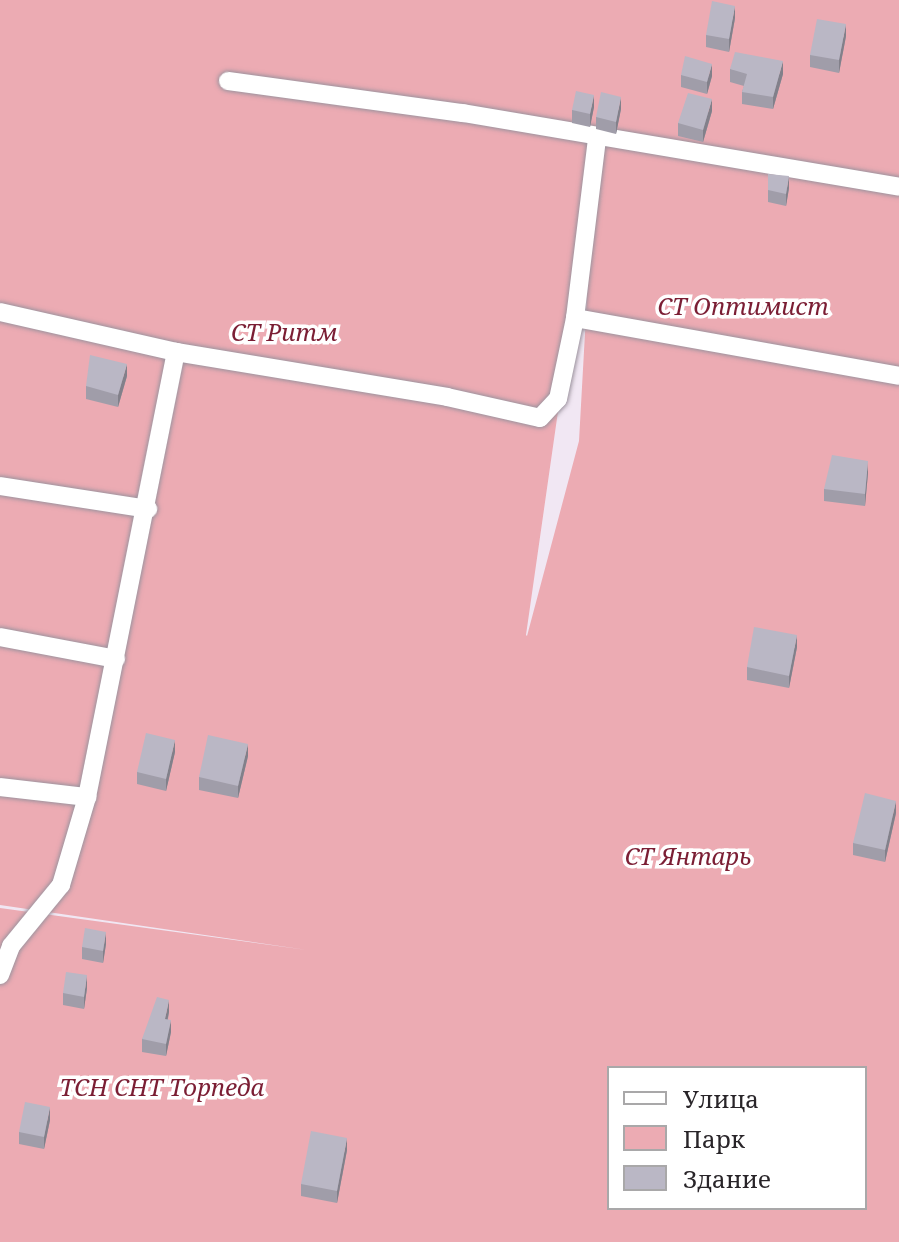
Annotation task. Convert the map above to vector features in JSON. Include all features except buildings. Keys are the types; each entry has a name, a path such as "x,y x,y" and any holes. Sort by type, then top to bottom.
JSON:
{"street":[{"path":"228,81 463,113 899,187"},
{"path":"0,312 176,352 447,397 531,419 548,414 558,399 575,318 597,138"},
{"path":"575,318 899,376"},
{"path":"1,972 11,946 61,885 87,797 148,509 176,352"},
{"path":"0,486 148,509"},
{"path":"0,637 116,659"},
{"path":"0,787 87,797"}],"green space":[{"path":"0,0 899,0 899,1242 0,1242 0,908 307,950 0,905","holes":["595,153 579,441 527,636"]}],"park label":[{"name":"СТ Оптимист","path":"743,306"},
{"name":"СТ Ритм","path":"284,332"},
{"name":"СТ Янтарь","path":"688,856"},
{"name":"ТСН СНТ Торпеда","path":"162,1087"}]}
